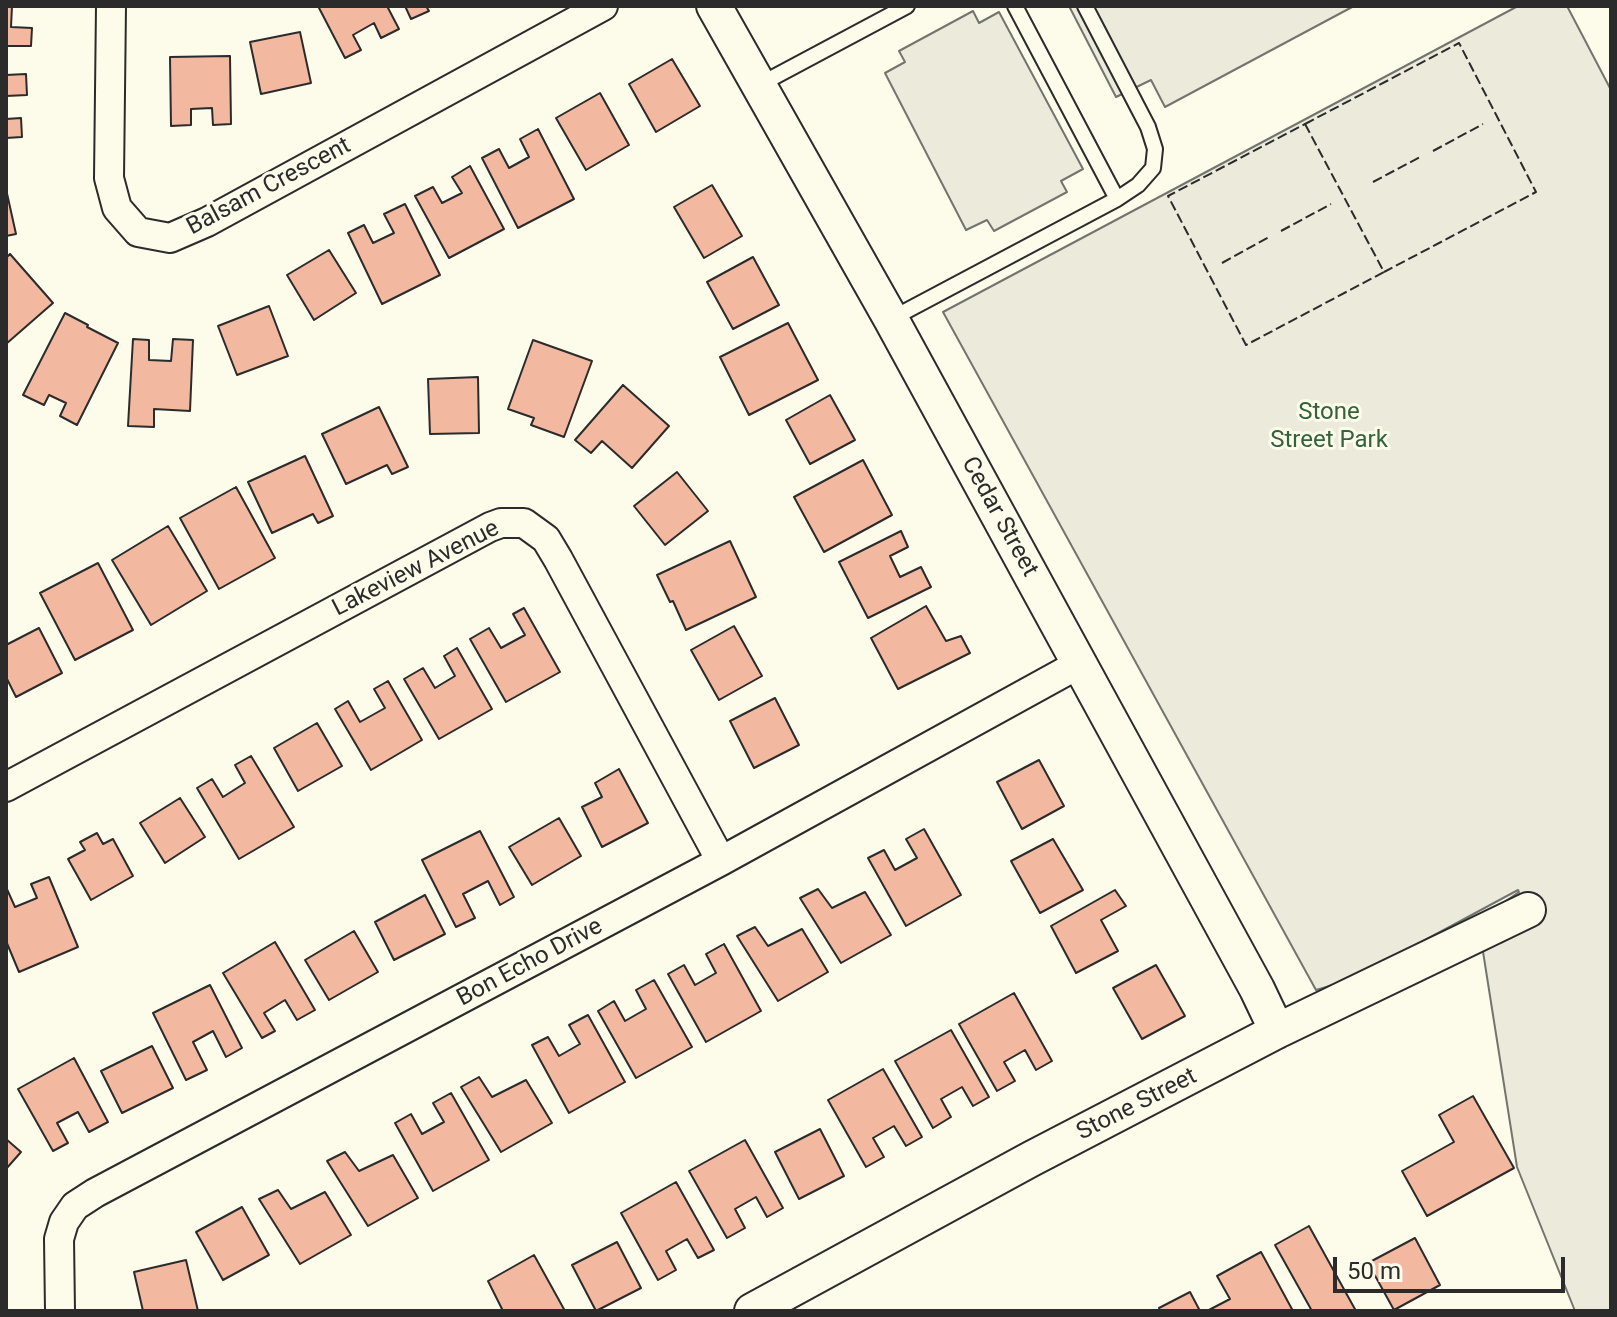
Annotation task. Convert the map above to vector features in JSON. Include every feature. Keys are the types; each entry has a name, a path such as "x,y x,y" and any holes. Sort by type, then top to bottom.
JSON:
{"street":[{"name":"Balsam Crescent","path":"111,6 109,178 117,208 138,232 170,238 207,222 603,6"},
{"name":"Cedar Street","path":"714,6 891,319 1257,989 1277,1031"},
{"name":"Lakeview Avenue","path":"6,787 490,527 501,523 524,523 546,539 558,559 721,861"},
{"name":"Bon Echo Drive","path":"60,1311 59,1239 64,1222 75,1206 95,1193 721,861 1079,664"},
{"name":"Stone Street","path":"752,1311 1007,1172 1277,1031 1528,910"}],"lane":[{"path":"759,85 907,6"},
{"path":"1015,6 1117,199"},
{"path":"891,319 1117,199 1138,185 1153,168 1155,149 1148,127 1085,6"}],"green space":[{"name":"Stone Street Park","path":"1518,6 1567,6 1611,90 1611,1311 1575,1311 1517,1167 1478,920 1518,890 1375,967 1316,990 943,312"}],"shaded area":[{"path":"1069,6 1354,6 1165,107 1151,80 1116,97"},
{"path":"973,11 979,23 999,12 1083,169 1061,181 1067,192 994,231 987,220 966,230 885,73 905,62 899,51"}],"building":[{"path":"6,6 12,6 11,27 32,28 31,46 6,46"},
{"path":"318,6 387,6 399,29 381,38 374,23 353,35 361,50 345,58"},
{"path":"405,6 426,6 429,11 411,19"},
{"path":"300,32 311,83 261,94 250,42"},
{"path":"230,56 231,124 213,125 212,108 191,109 191,125 171,126 170,57"},
{"path":"672,59 700,106 656,132 629,84"},
{"path":"26,74 27,95 6,96 6,75"},
{"path":"600,93 629,145 586,170 556,118"},
{"path":"21,118 22,137 6,138 6,119"},
{"path":"538,129 574,199 518,228 482,158 499,149 509,168 529,157 520,139"},
{"path":"470,166 504,229 449,258 415,196 433,187 442,203 462,193 452,177"},
{"path":"712,185 742,236 704,258 674,207"},
{"path":"6,189 16,234 6,236"},
{"path":"405,204 440,275 382,304 348,233 364,225 373,243 394,233 384,214"},
{"path":"329,250 356,293 314,320 287,275"},
{"path":"10,254 53,303 6,344 6,258"},
{"path":"753,257 779,305 733,329 707,282"},
{"path":"269,306 288,356 237,375 218,326"},
{"path":"65,313 118,343 77,425 60,416 66,403 49,395 44,405 23,395"},
{"path":"788,323 818,380 749,415 720,357"},
{"path":"133,339 149,340 149,360 171,361 173,339 193,340 190,411 154,409 154,427 128,426"},
{"path":"533,340 592,361 564,437 531,425 534,418 508,409"},
{"path":"478,377 479,433 430,434 428,379"},
{"path":"623,385 669,426 632,468 602,441 591,453 575,440"},
{"path":"830,395 855,440 810,464 786,420"},
{"path":"379,407 408,467 392,474 387,465 346,484 322,434"},
{"path":"305,456 333,516 318,523 313,514 272,533 248,482"},
{"path":"863,460 892,515 824,552 794,497"},
{"path":"677,472 708,511 665,545 634,506"},
{"path":"236,487 275,558 219,589 180,518"},
{"path":"168,526 207,591 151,625 112,560"},
{"path":"901,531 908,547 890,556 900,577 921,567 931,587 868,618 839,562"},
{"path":"730,541 756,597 686,630 657,575"},
{"path":"98,563 133,630 75,660 40,593"},
{"path":"926,606 946,641 961,636 970,653 898,689 871,638"},
{"path":"524,608 560,672 506,702 470,639 489,628 501,648 525,635 513,614"},
{"path":"734,626 762,676 719,700 691,650"},
{"path":"39,628 62,673 16,697 6,677 6,645"},
{"path":"457,648 492,709 439,739 404,679 423,668 435,688 455,676 444,656"},
{"path":"388,681 422,740 371,770 335,709 348,701 360,722 385,708 374,689"},
{"path":"775,698 799,745 754,768 730,721"},
{"path":"317,723 342,766 298,791 274,748"},
{"path":"251,756 294,827 239,859 197,788 212,779 223,797 245,783 235,765"},
{"path":"1039,760 1064,806 1022,829 997,782"},
{"path":"619,769 648,823 602,847 582,807 602,797 595,783"},
{"path":"180,798 205,837 165,863 140,823"},
{"path":"559,818 581,856 532,885 509,847"},
{"path":"924,829 961,895 906,926 868,858 884,850 895,870 917,858 906,839"},
{"path":"480,831 514,897 500,905 488,881 463,894 475,918 456,927 422,860"},
{"path":"97,833 103,844 113,839 133,876 91,900 68,859 85,850 80,842"},
{"path":"1053,839 1083,890 1040,913 1011,861"},
{"path":"49,877 78,947 19,972 6,941 6,887 15,907 37,898 31,884"},
{"path":"818,889 832,908 865,892 891,935 841,963 800,898"},
{"path":"1115,890 1126,906 1101,920 1118,951 1076,973 1051,926"},
{"path":"425,895 445,934 394,960 375,922"},
{"path":"755,927 768,946 802,929 828,972 778,1001 737,936"},
{"path":"354,931 378,972 329,1000 305,960"},
{"path":"275,942 315,1010 297,1020 285,1000 264,1013 275,1031 262,1038 223,973"},
{"path":"724,944 761,1011 706,1042 668,974 684,965 695,985 716,973 706,954"},
{"path":"1156,965 1185,1016 1142,1039 1113,988"},
{"path":"654,980 692,1047 636,1078 598,1011 614,1001 625,1021 646,1009 636,990"},
{"path":"210,985 242,1048 226,1057 213,1031 193,1042 207,1070 186,1080 153,1013"},
{"path":"1014,993 1052,1061 1036,1070 1025,1050 1004,1062 1015,1081 997,1091 959,1024"},
{"path":"588,1015 625,1082 569,1113 532,1045 548,1037 559,1056 580,1044 569,1025"},
{"path":"951,1030 989,1097 973,1106 962,1087 941,1099 951,1117 933,1128 895,1061"},
{"path":"152,1046 173,1088 122,1113 101,1071"},
{"path":"74,1058 108,1122 89,1132 78,1112 57,1123 68,1143 53,1151 18,1089"},
{"path":"883,1069 922,1137 906,1146 894,1126 873,1138 884,1157 866,1167 828,1100"},
{"path":"479,1077 492,1097 526,1080 552,1123 501,1152 461,1087"},
{"path":"451,1093 489,1160 433,1191 395,1123 411,1114 422,1134 444,1122 433,1103"},
{"path":"1473,1096 1514,1168 1427,1216 1402,1171 1454,1142 1439,1115"},
{"path":"820,1129 844,1176 799,1199 775,1152"},
{"path":"6,1139 21,1152 6,1169"},
{"path":"745,1140 783,1208 767,1217 756,1197 735,1209 745,1228 727,1238 689,1171"},
{"path":"345,1152 359,1171 393,1155 418,1198 368,1226 327,1161"},
{"path":"676,1182 714,1250 698,1258 687,1239 666,1251 676,1270 658,1280 621,1213"},
{"path":"278,1190 291,1209 325,1192 351,1235 300,1264 259,1199"},
{"path":"242,1207 269,1255 223,1280 196,1232"},
{"path":"1309,1226 1356,1311 1312,1311 1275,1245"},
{"path":"1415,1238 1440,1285 1394,1310 1368,1263"},
{"path":"617,1242 641,1288 596,1311 572,1265"},
{"path":"1261,1252 1293,1311 1207,1311 1230,1299 1217,1276"},
{"path":"534,1255 565,1311 503,1311 488,1281"},
{"path":"186,1260 198,1311 143,1311 134,1272"},
{"path":"1190,1292 1200,1311 1160,1311 1159,1308"}],"fence":[{"path":"1305,124 1459,43 1536,192 1384,272"},
{"path":"1305,124 1384,272 1246,345 1168,196 1305,124"},
{"path":"1433,151 1483,124"},
{"path":"1373,182 1422,156"},
{"path":"1281,231 1331,204"},
{"path":"1222,263 1271,236"}]}
